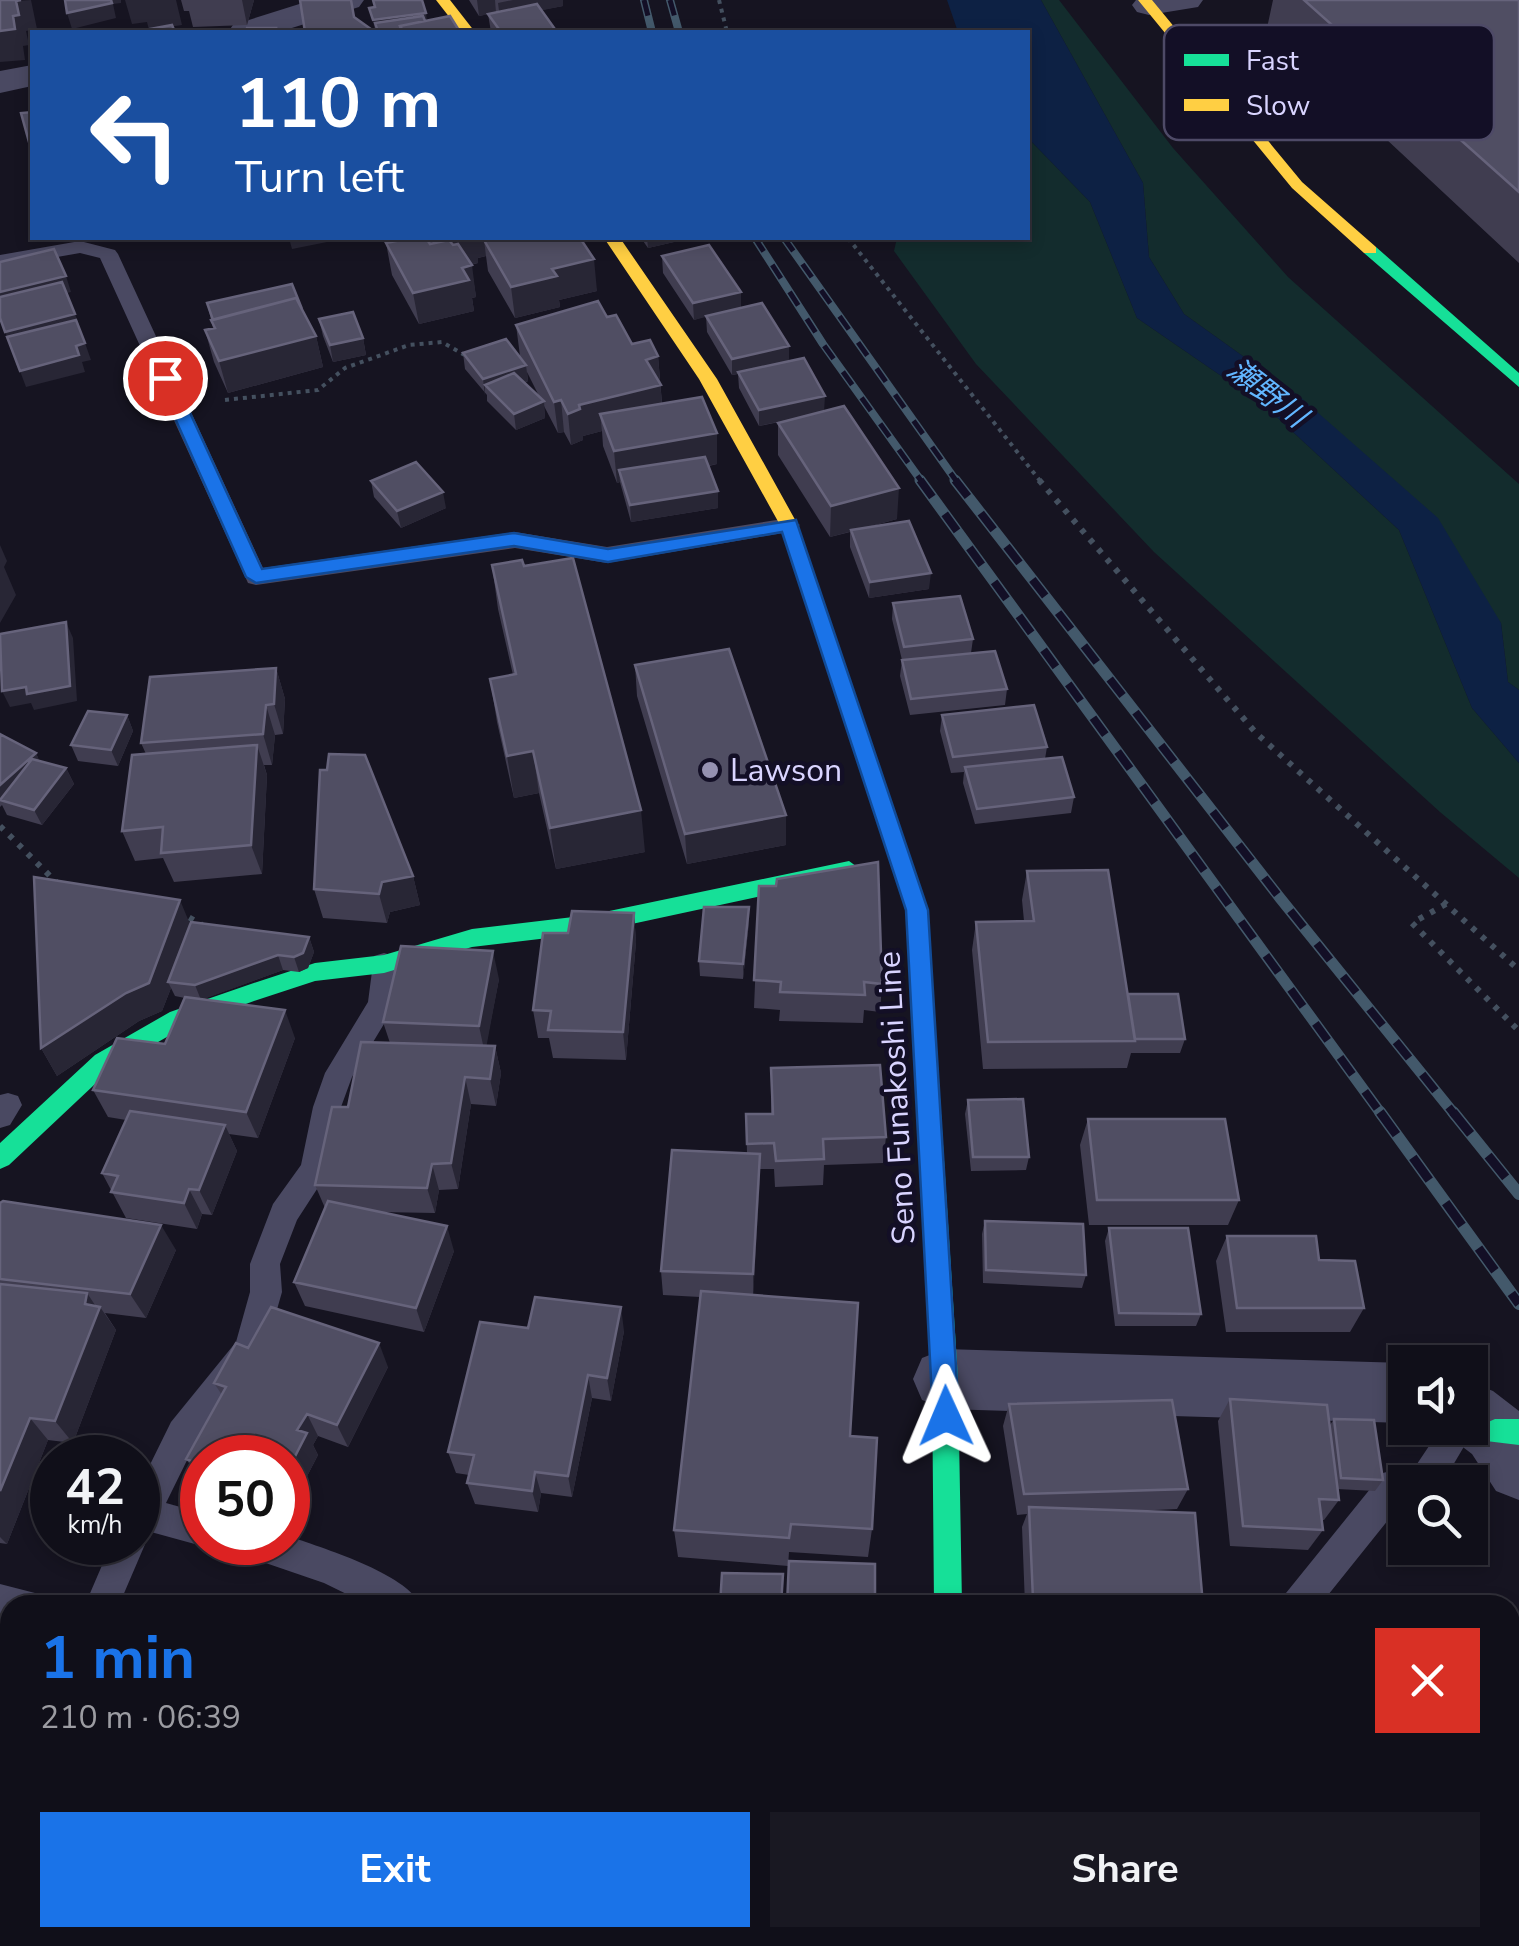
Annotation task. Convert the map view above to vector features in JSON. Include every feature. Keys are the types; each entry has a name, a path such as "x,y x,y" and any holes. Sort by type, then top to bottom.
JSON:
{"main road":[{"path":"442,0 466,30"},
{"path":"1147,2 1166,25"},
{"path":"1260,140 1297,185 1519,382"},
{"name":"Seno Funakoshi Line","path":"613,240 708,380 789,524 884,861 917,910 946,1379 948,1595"},
{"path":"0,1158 103,1062 178,1019 315,972 384,964 472,938 590,924 884,861"}],"street":[{"path":"251,30 347,0"},
{"path":"1147,2 1186,0"},
{"path":"0,82 30,76"},
{"path":"946,1379 1388,1393"}],"lane":[{"path":"0,261 80,247 108,254 256,577 514,540 608,555 789,524"},
{"path":"160,1479 183,1433 250,1348 266,1292 265,1264 284,1213 314,1169 327,1107 340,1073 382,1004 384,964"},
{"path":"1449,1465 1492,1435"},
{"path":"1306,1595 1388,1491"},
{"path":"310,1559 386,1595"},
{"path":"106,1595 119,1565"}],"path":[{"path":"719,0 726,30"},
{"path":"850,240 1067,515 1256,733 1519,970"},
{"path":"180,409 216,400 318,390 332,383 345,368 409,345 442,342 471,359 484,356"},
{"path":"0,826 65,888"},
{"path":"1446,904 1412,923 1519,1031"},
{"path":"160,908 178,911 207,928"}],"green space":[{"path":"1041,0 1059,0 1164,140 1288,277 1519,484 1519,690 1508,682 1501,623 1300,397 1184,314 1149,257 1143,183"},
{"path":"1030,140 1090,202 1137,318 1265,406 1399,530 1472,708 1519,763 1519,878 1440,812 1154,552 976,364 894,251 897,240 1030,240"}],"water":[{"name":"瀬野川","path":"947,0 1041,0 1143,183 1149,257 1184,314 1300,397 1438,518 1501,623 1508,682 1519,690 1519,763 1472,708 1399,530 1265,406 1137,318 1090,202 1030,140 1030,30 957,30"}],"building":[{"path":"0,0 21,0 16,1 19,15 13,16 15,29 0,31"},
{"path":"65,0 111,0 112,3 67,13"},
{"path":"300,0 351,0 354,17 372,30 305,30"},
{"path":"373,0 422,0 426,13 373,20 369,8 375,7"},
{"path":"1304,0 1519,0 1519,192 1461,140 1494,140 1494,25 1332,25"},
{"path":"537,4 556,30 500,30 488,14"},
{"path":"423,16 425,21 400,26 401,30 377,30 375,23"},
{"path":"450,16 459,30 403,30 400,26"},
{"path":"172,25 174,30 145,30"},
{"path":"30,112 30,146 21,113"},
{"path":"427,240 430,244 449,240 458,244 472,265 462,268 469,280 413,293 386,243"},
{"path":"484,240 581,240 594,259 552,269 557,276 511,287"},
{"path":"709,245 741,292 693,303 662,256"},
{"path":"54,249 66,276 0,292 0,262"},
{"path":"62,282 75,314 5,332 0,297"},
{"path":"292,284 302,309 296,298 213,320 207,303"},
{"path":"296,298 316,336 219,361 205,330 215,328 211,320"},
{"path":"598,301 607,317 616,315 632,344 650,340 658,356 646,360 661,385 579,405 580,409 568,414 561,400 554,402 516,325"},
{"path":"762,303 789,346 732,359 706,316"},
{"path":"353,312 363,338 330,345 319,319"},
{"path":"76,320 85,343 76,346 79,355 20,371 7,337"},
{"path":"506,339 526,365 483,379 463,353"},
{"path":"804,358 825,396 759,410 738,372"},
{"path":"514,373 544,401 514,414 485,385"},
{"path":"702,397 717,433 614,451 600,414"},
{"path":"844,406 899,488 831,506 778,423"},
{"path":"705,457 718,491 630,505 619,470"},
{"path":"416,462 443,492 397,511 371,481"},
{"path":"909,521 931,573 870,582 851,530"},
{"path":"573,558 641,810 550,828 533,751 507,756 490,679 516,674 492,565 522,560 524,566"},
{"path":"960,596 973,639 904,647 893,603"},
{"path":"66,622 70,686 27,694 26,687 2,691 0,634"},
{"name":"Lawson","path":"729,649 786,815 685,834 635,665"},
{"path":"995,651 1007,689 911,699 902,660"},
{"path":"276,668 274,704 266,705 263,734 141,743 150,677"},
{"path":"1034,705 1047,747 953,757 942,715"},
{"path":"88,711 127,715 111,750 71,745"},
{"path":"0,734 36,753 0,785"},
{"path":"257,745 251,845 161,853 163,827 122,831 132,755"},
{"path":"329,754 365,755 413,876 382,882 379,894 314,889 320,770 327,770"},
{"path":"1062,757 1074,797 977,809 965,767"},
{"path":"32,759 66,768 34,810 0,800"},
{"path":"878,862 882,984 864,982 865,995 780,992 781,982 754,980 759,886 776,886 777,879"},
{"path":"1108,870 1135,1041 988,1042 976,922 1034,921 1027,871"},
{"path":"34,877 180,900 149,983 126,993 41,1048"},
{"path":"704,907 749,907 743,964 699,961"},
{"path":"572,911 634,913 623,1032 548,1030 551,1011 533,1010 543,933 568,933"},
{"path":"191,922 309,937 303,953 294,957 278,955 195,985 168,982"},
{"path":"401,946 493,951 479,1026 383,1022"},
{"path":"1128,994 1178,994 1185,1039 1135,1039"},
{"path":"185,997 285,1010 246,1112 93,1090 117,1038 165,1044"},
{"path":"361,1042 495,1046 490,1079 465,1077 451,1163 432,1164 427,1188 315,1185 332,1107 348,1107"},
{"path":"880,1065 886,1137 823,1139 824,1159 776,1161 774,1143 747,1144 746,1114 773,1114 771,1068"},
{"path":"1023,1099 1029,1157 973,1157 968,1100"},
{"path":"130,1111 225,1125 199,1190 189,1189 184,1203 111,1192 118,1176 102,1173"},
{"path":"1088,1119 1225,1119 1239,1200 1097,1200"},
{"path":"672,1150 760,1154 753,1274 661,1271"},
{"path":"3,1201 161,1225 130,1294 0,1279"},
{"path":"328,1201 447,1226 416,1308 294,1282"},
{"path":"985,1221 1083,1224 1086,1275 986,1270"},
{"path":"1109,1228 1188,1228 1201,1314 1119,1313"},
{"path":"1227,1236 1316,1236 1319,1260 1355,1261 1364,1308 1237,1308"},
{"path":"0,1284 87,1293 85,1304 100,1307 55,1421 30,1418 0,1491"},
{"path":"701,1291 858,1303 850,1436 877,1438 872,1529 791,1524 789,1538 674,1530"},
{"path":"535,1297 621,1307 607,1378 588,1375 568,1476 535,1472 532,1491 467,1483 474,1455 448,1452 480,1322 528,1328"},
{"path":"271,1307 379,1343 337,1425 307,1414 297,1430 306,1435 199,1435 226,1387 214,1383 236,1343 248,1348"},
{"path":"1230,1399 1327,1405 1339,1500 1319,1499 1323,1530 1243,1526"},
{"path":"1172,1400 1188,1489 1024,1494 1009,1404"},
{"path":"1334,1419 1374,1420 1383,1480 1341,1478"},
{"path":"1029,1507 1195,1513 1202,1595 1033,1595"},
{"path":"789,1561 875,1564 875,1595 787,1595"},
{"path":"722,1573 783,1574 782,1595 721,1595"}],"railway":[{"path":"644,0 652,30"},
{"path":"670,0 678,30"},
{"path":"756,240 823,344 922,482"},
{"path":"785,240 957,482"},
{"path":"920,480 1382,1115"},
{"path":"955,480 1280,898 1455,1115"},
{"path":"1380,1112 1519,1304"},
{"path":"1453,1112 1519,1194"}],"traffic: fast":[{"path":"1370,250 1519,382"},
{"path":"881,803 917,910 945,1379 948,1595"},
{"path":"0,1158 103,1062 178,1019 248,994 315,972 384,964 472,938 590,924 849,869"},
{"path":"1495,1432 1519,1432"}],"traffic: slow":[{"path":"443,0 466,30"},
{"path":"1145,0 1166,25"},
{"path":"1260,140 1297,185 1370,250"},
{"path":"613,240 708,379 789,525 881,803"}],"place":[{"name":"Lawson","path":"710,770"}],"route":[{"path":"165,378 256,577 514,540 608,555 789,524 917,910 946,1416"}]}
